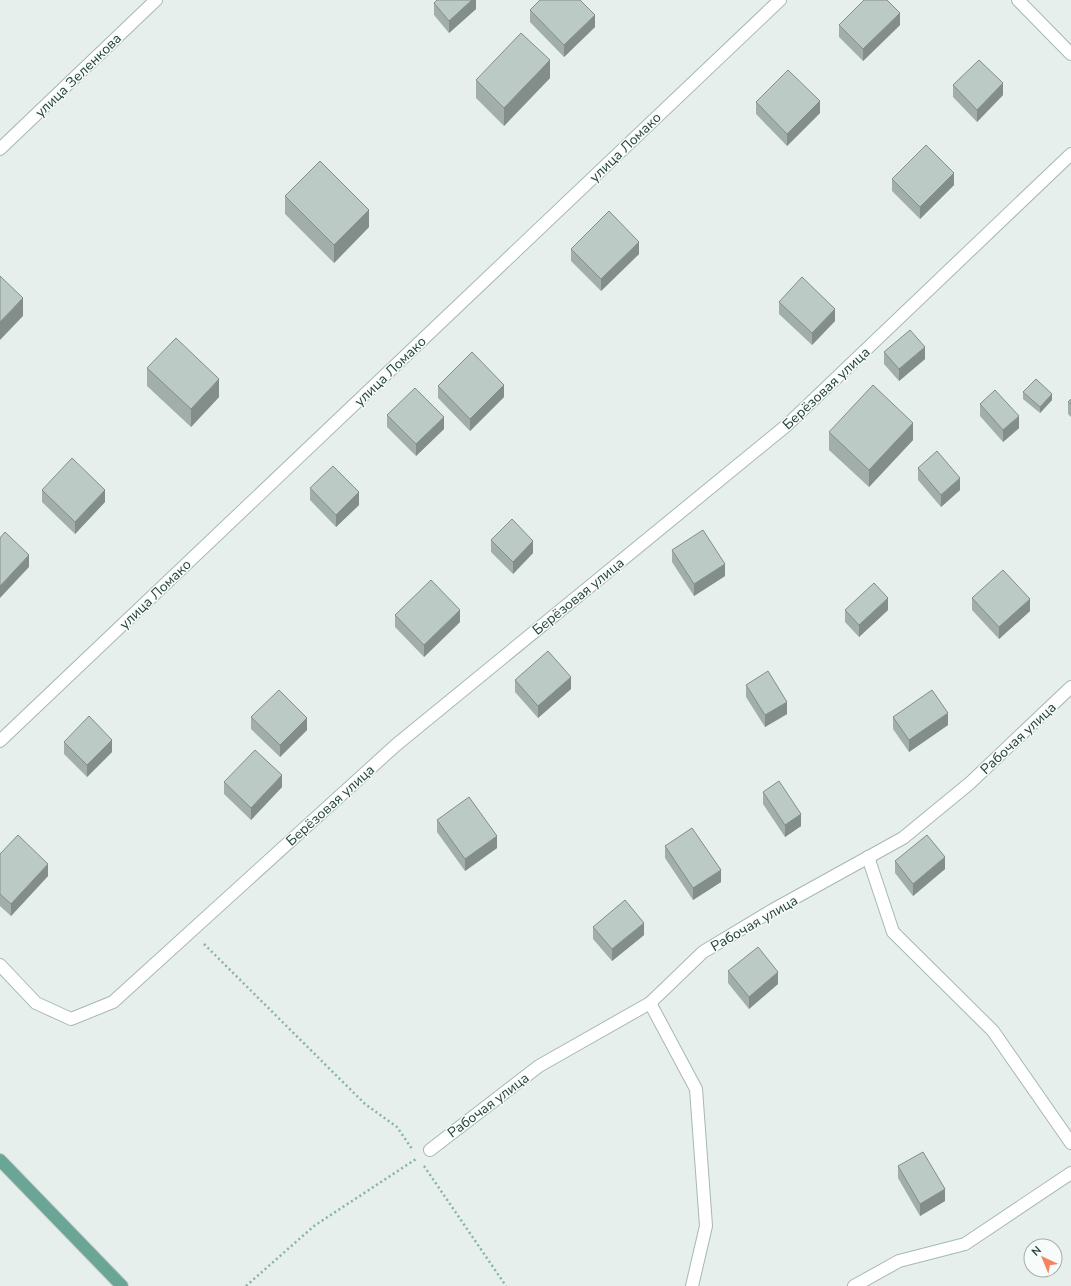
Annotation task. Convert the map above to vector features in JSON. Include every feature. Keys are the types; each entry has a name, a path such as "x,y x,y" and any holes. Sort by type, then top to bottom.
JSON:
{"main road":[{"path":"0,1160 122,1286"}],"street":[{"name":"улица Зеленкова","path":"0,149 156,0"},
{"name":"улица Ломако","path":"0,741 780,0"},
{"path":"1018,0 1071,54"},
{"name":"Берёзовая улица","path":"0,965 36,1003 71,1019 113,1002 396,745 788,425 1071,154"},
{"name":"Рабочая улица","path":"430,1150 539,1066 650,1003 703,952 771,911 903,838 970,782 1071,687"},
{"path":"868,857 893,932 993,1031 1071,1143"},
{"path":"650,1003 696,1089 706,1226 692,1286"},
{"path":"854,1286 899,1261 965,1244 1071,1173"}],"path":[{"path":"191,932 365,1104 397,1127 506,1286"},
{"path":"246,1286 314,1226 430,1150"}],"building":[{"path":"437,0 472,0 449,21 434,3"},
{"path":"540,0 580,0 595,15 564,45 530,10"},
{"path":"864,0 887,0 900,13 863,49 839,25"},
{"path":"521,33 550,60 504,108 476,80"},
{"path":"979,60 1003,83 977,110 953,85"},
{"path":"788,70 820,101 787,134 756,102"},
{"path":"926,145 954,173 920,207 892,179"},
{"path":"320,161 369,210 334,245 285,196"},
{"path":"609,211 639,242 601,279 571,249"},
{"path":"0,276 23,298 0,322"},
{"path":"802,277 835,309 812,333 779,302"},
{"path":"910,330 925,347 899,369 884,352"},
{"path":"176,338 219,379 191,409 147,368"},
{"path":"472,352 504,385 470,419 438,386"},
{"path":"1036,379 1052,394 1040,407 1023,392"},
{"path":"873,385 913,423 869,470 829,432"},
{"path":"415,388 444,417 416,444 387,415"},
{"path":"995,390 1019,416 1003,430 980,404"},
{"path":"937,451 960,478 941,495 918,468"},
{"path":"72,458 105,490 75,522 42,490"},
{"path":"333,466 359,492 336,515 310,488"},
{"path":"512,519 533,541 513,562 491,540"},
{"path":"703,530 725,564 694,584 672,550"},
{"path":"5,532 29,555 0,586 0,538"},
{"path":"1003,570 1030,599 999,627 972,598"},
{"path":"431,580 460,610 424,645 395,615"},
{"path":"874,583 888,598 859,625 845,610"},
{"path":"548,651 571,677 538,706 515,680"},
{"path":"768,671 787,702 765,715 746,685"},
{"path":"279,690 307,718 280,745 251,717"},
{"path":"932,690 948,713 909,740 893,717"},
{"path":"89,716 112,740 87,765 64,742"},
{"path":"255,750 282,775 251,808 224,782"},
{"path":"779,781 801,814 785,825 763,792"},
{"path":"469,797 497,836 465,859 437,820"},
{"path":"692,828 721,870 693,888 665,846"},
{"path":"18,835 48,864 11,904 0,894 0,854"},
{"path":"927,835 945,857 913,884 895,861"},
{"path":"625,900 644,923 612,949 593,927"},
{"path":"758,947 778,972 749,997 728,971"},
{"path":"923,1152 945,1189 920,1204 898,1166"}]}
